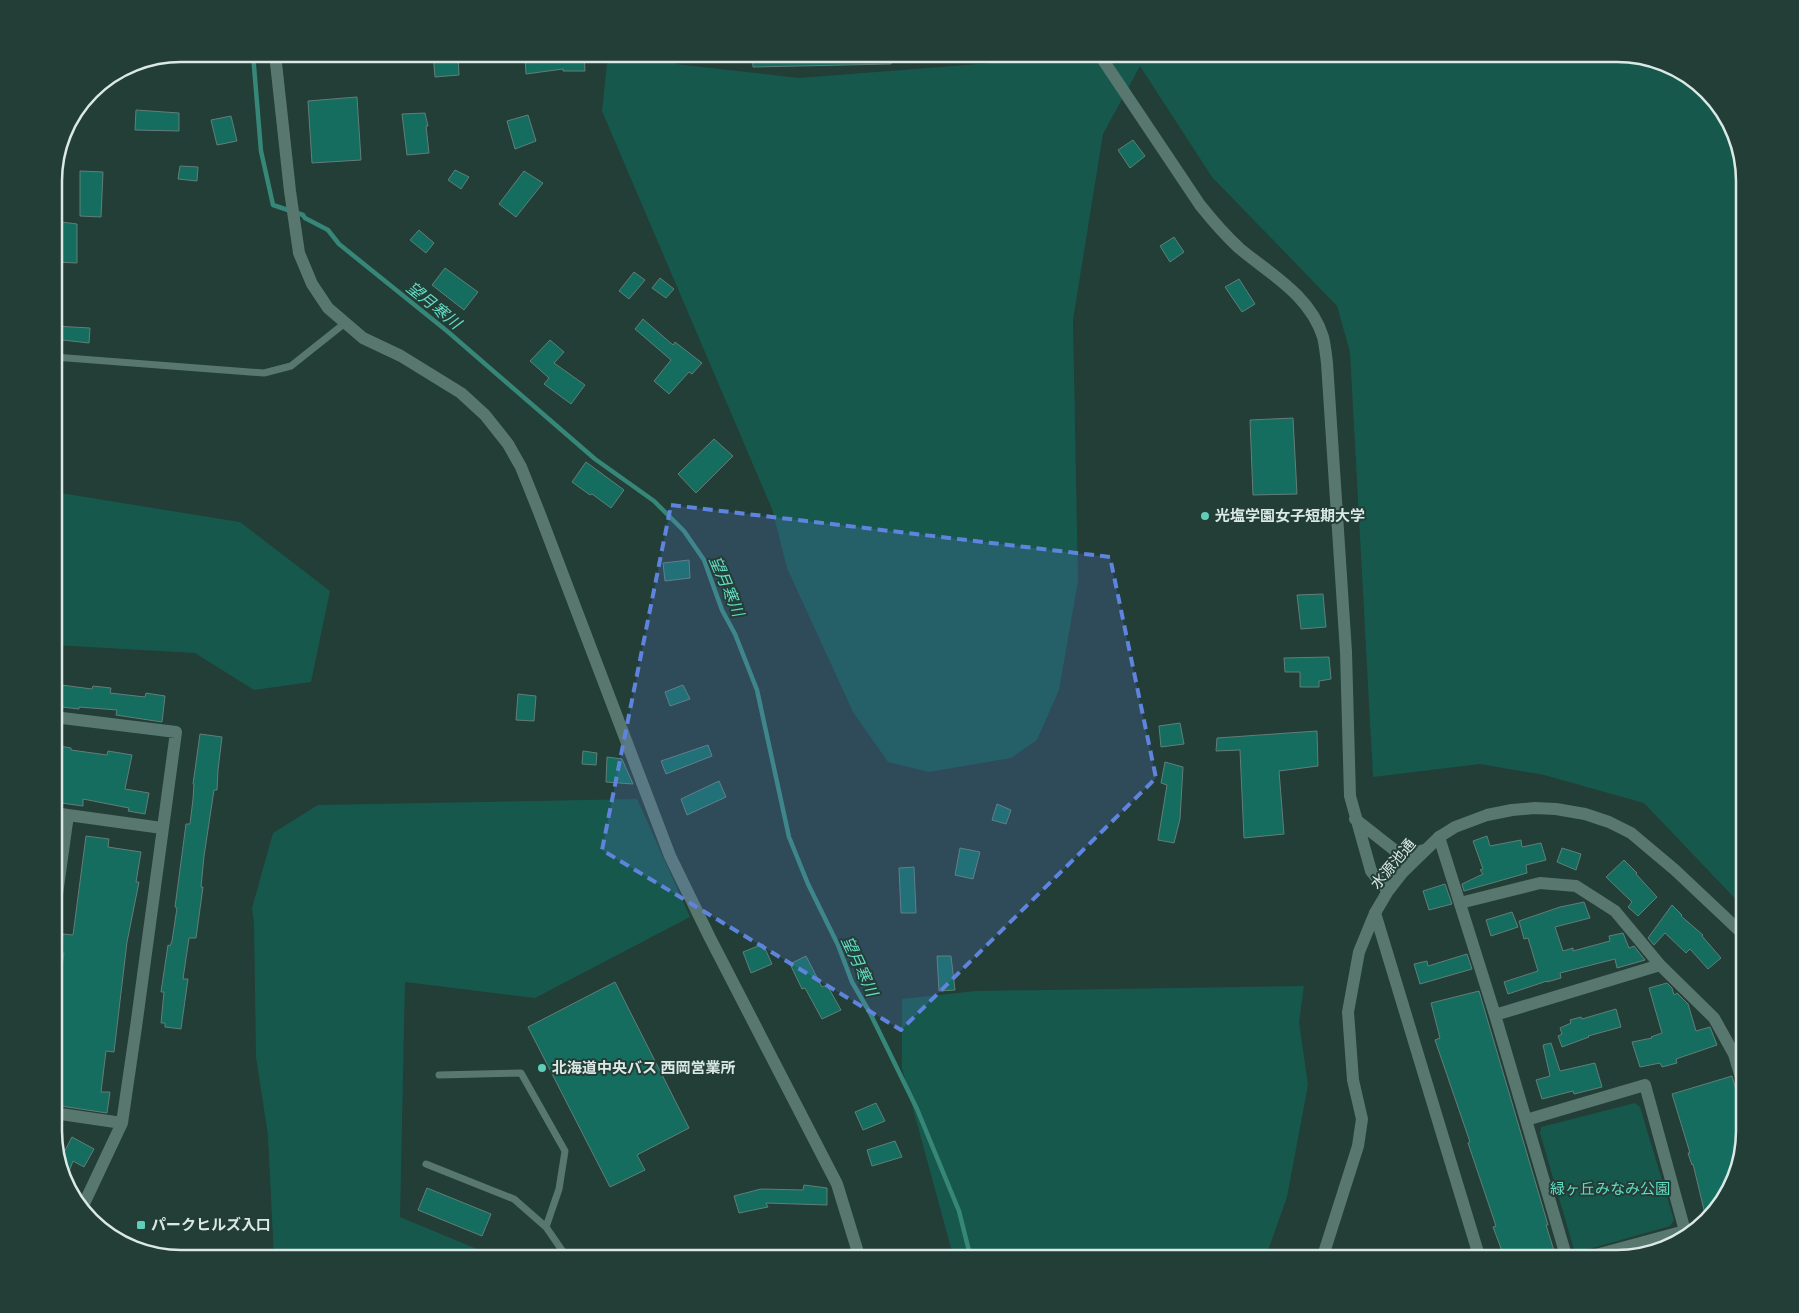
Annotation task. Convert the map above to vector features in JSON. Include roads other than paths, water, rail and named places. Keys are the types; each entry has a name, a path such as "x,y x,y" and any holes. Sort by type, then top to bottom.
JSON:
{"street":[{"path":"1105,62 1195,197 1214,222 1238,247 1293,290 1306,305 1323,336 1327,363 1346,652 1350,796 1370,871 1388,891"},
{"path":"276,63 299,253 312,284 328,308 363,338 401,356 460,393 485,415 521,467 670,856 710,938 837,1184 857,1250"},
{"path":"63,718 176,732 122,1123 85,1201"},
{"name":"水源池通","path":"1325,1250 1358,1146 1362,1119 1353,1080 1348,1012 1359,952 1375,913 1388,891 1424,850 1439,837 1455,827 1487,815 1512,810 1556,809 1593,817 1609,822 1630,833 1656,853 1736,928"},
{"path":"63,814 162,828"},
{"path":"63,851 68,815"},
{"path":"1355,819 1397,852 1410,854 1424,850"},
{"path":"1439,837 1495,1015 1564,1250"},
{"path":"1460,903 1540,883 1576,886 1615,911 1660,965 1714,1018 1736,1061"},
{"path":"1375,913 1477,1250"},
{"path":"1495,1015 1660,965"},
{"path":"1526,1120 1645,1085 1690,1226"},
{"path":"63,1114 122,1123"},
{"path":"1614,1250 1681,1232"}],"lane":[{"path":"63,358 264,373 291,366 345,323"},
{"path":"438,1075 521,1073 565,1151 559,1189 546,1227"},
{"path":"426,1164 514,1199 546,1227 562,1250"}],"waterway":[{"name":"望月寒川","path":"254,63 261,151 273,205 303,215 305,218 328,230 339,244 447,331 595,459 654,501 684,531 704,560 722,610 735,634 757,690 789,837 808,884 838,945 852,982 870,1013 917,1109 959,1211 969,1250"}],"place":[{"name":"光塩学園女子短期大学","path":"1205,516"},
{"name":"北海道中央バス 西岡営業所","path":"542,1068"},
{"name":"パークヒルズ入口","path":"141,1225"}],"park label":[{"name":"緑ヶ丘みなみ公園","path":"1610,1189"}]}
